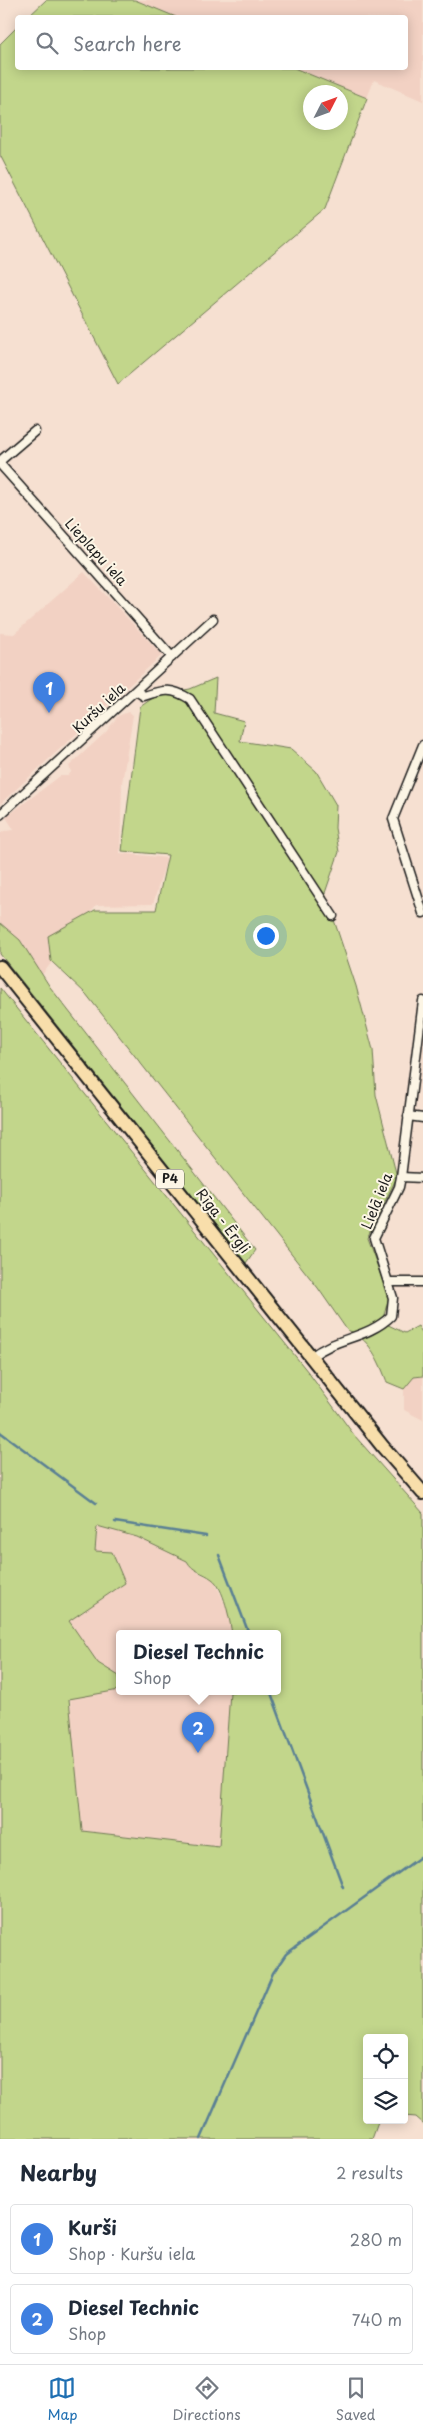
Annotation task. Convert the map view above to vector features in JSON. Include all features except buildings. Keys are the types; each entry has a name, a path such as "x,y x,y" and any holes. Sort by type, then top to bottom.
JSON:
{"main road":[{"name":"Rīga - Ērgļi","path":"0,966 383,1447 423,1493"}],"street":[{"path":"0,463 35,431"},
{"name":"Lieplapu iela","path":"0,463 172,657"},
{"name":"Kuršu iela","path":"0,815 213,619"},
{"path":"136,691 144,696 161,691 176,690 190,699 333,916"},
{"path":"423,745 393,819 423,913"},
{"name":"Lielā iela","path":"311,1357 328,1345 379,1327 391,1316 394,1298 374,1238 399,1187 423,1001"},
{"path":"408,1116 423,1118"},
{"path":"401,1177 423,1178"},
{"path":"390,1282 423,1282"}],"shaded area":[{"path":"135,0 423,0 423,101 374,80 367,98 348,90 348,85 335,85 299,70 408,70 408,15 171,15"},
{"path":"84,572 162,655 0,804 0,633 14,634"},
{"path":"128,712 133,715 122,783 120,853 167,858 153,904 96,905 35,984 0,941 0,834 4,831 14,830 6,817 60,776 68,776 71,772 69,766 106,732 118,716"},
{"path":"423,1376 423,1420 404,1410 404,1389 414,1377"},
{"path":"97,1526 137,1537 187,1561 199,1573 214,1580 230,1615 232,1630 116,1630 116,1695 238,1695 219,1847 82,1831 71,1733 69,1621 125,1583 95,1552"}],"green space":[{"path":"46,0 135,0 171,15 30,15"},
{"path":"15,29 15,70 299,70 335,85 303,85 303,130 348,130 348,90 367,98 325,209 118,384 0,155 0,44"},
{"path":"216,678 214,713 244,721 240,741 291,749 316,771 336,805 335,828 339,852 325,893 356,986 373,1050 376,1095 397,1177 367,1238 389,1297 382,1322 405,1333 418,1326 423,1334 423,1376 414,1377 404,1389 387,1382 377,1358 367,1344 355,1333 347,1330 318,1288 86,994 51,961 48,936 95,910 156,910 168,855 122,851 140,707 157,695 190,689"},
{"path":"0,923 20,940 50,987 255,1250 246,1263 0,954"},
{"path":"0,988 308,1372 354,1435 423,1513 423,2124 415,2117 408,2116 408,2034 363,2034 363,2124 378,2124 372,2139 0,2139"}],"waterway":[{"path":"0,1432 96,1503"},
{"path":"115,1522 206,1536"},
{"path":"219,1555 247,1630"},
{"path":"272,1695 343,1887"},
{"path":"201,2139 273,1973 286,1954 423,1855"}],"place":[{"name":"Kurši","path":"49,713"},
{"name":"Diesel Technic","path":"198,1753"}]}
